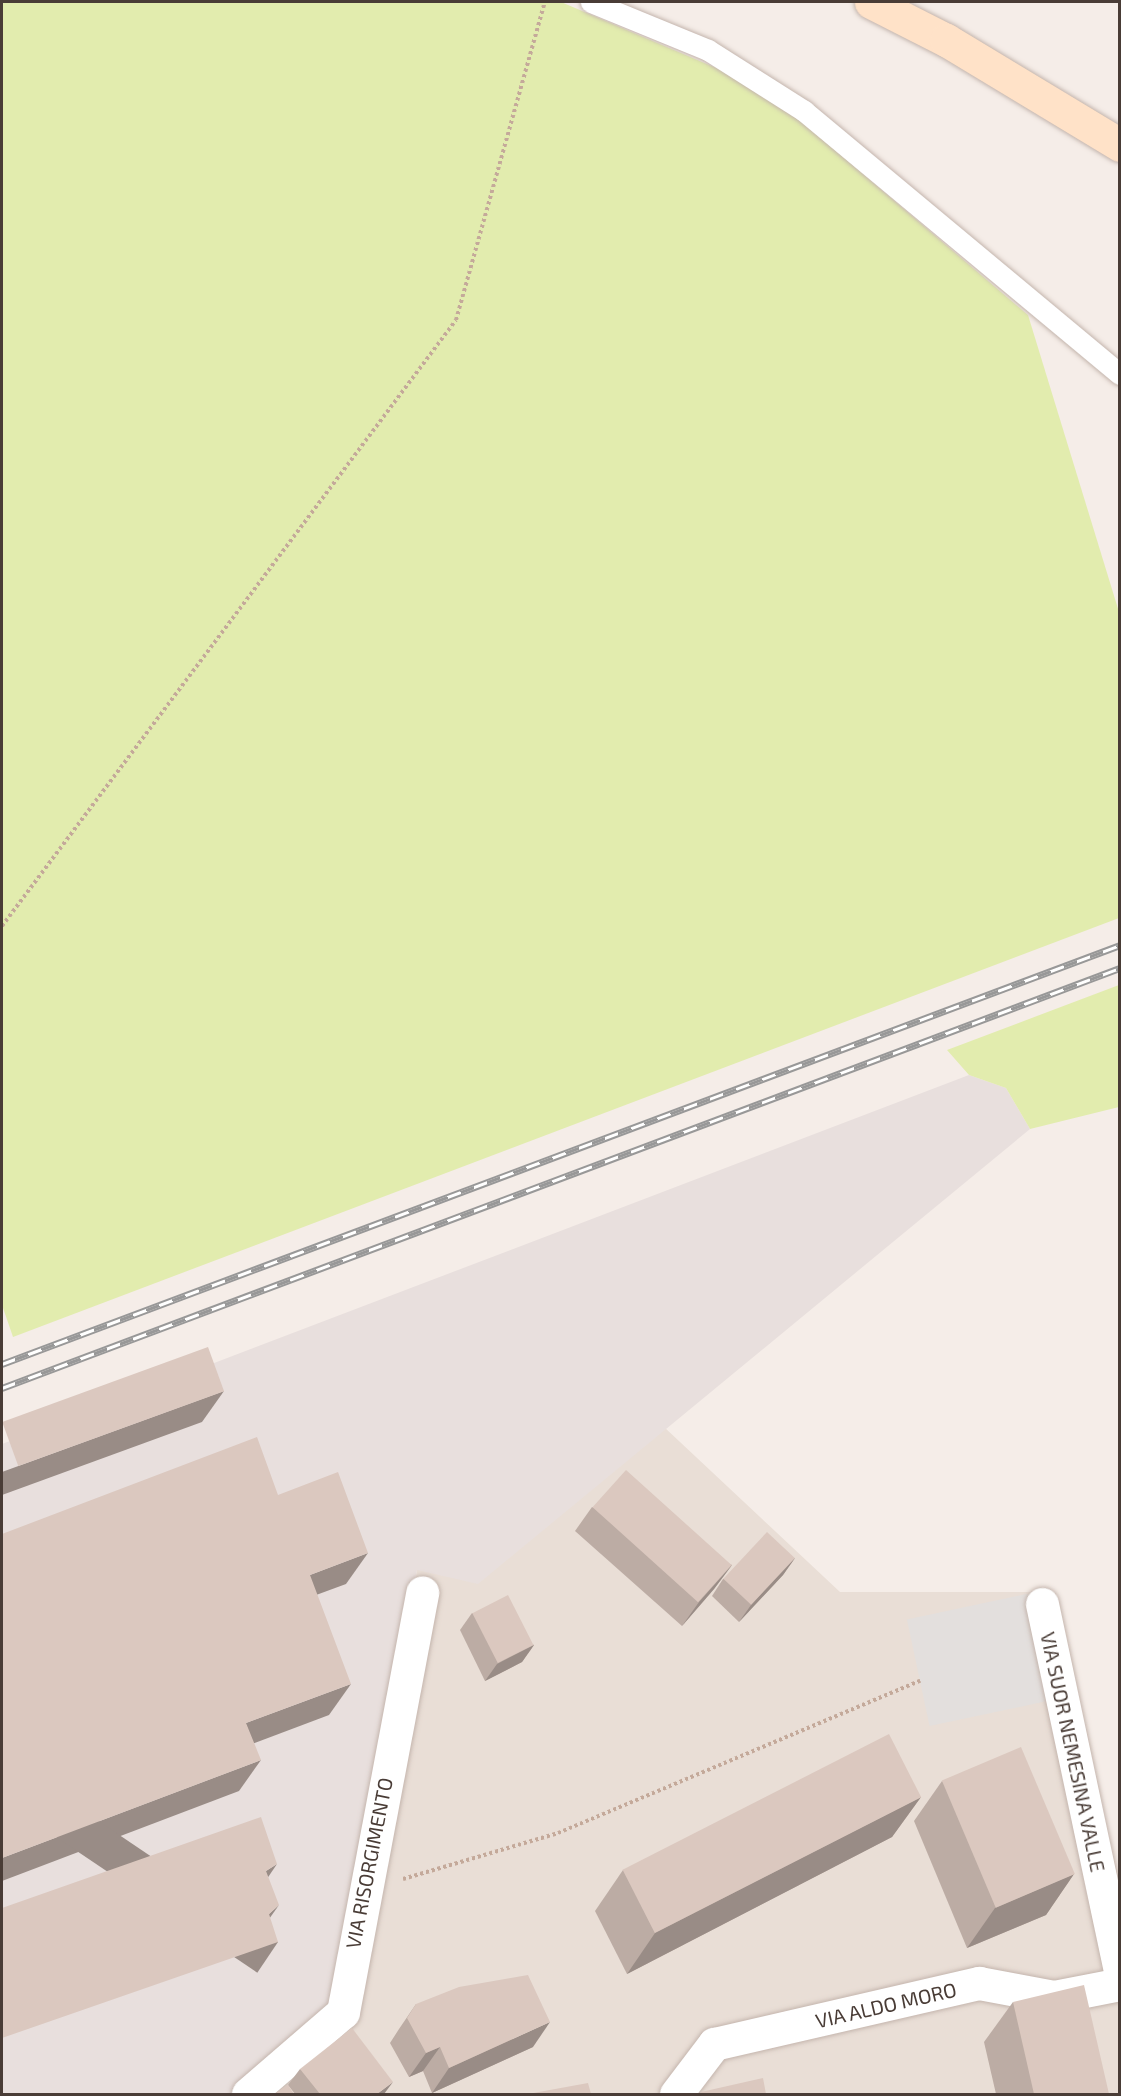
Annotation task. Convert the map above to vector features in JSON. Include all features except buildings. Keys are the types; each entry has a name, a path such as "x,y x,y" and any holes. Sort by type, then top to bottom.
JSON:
{"main road":[{"path":"871,2 946,40 1119,145"}],"street":[{"name":"VIA RISORGIMENTO","path":"248,2094 343,2012 362,1891 422,1592"},
{"name":"VIA SUOR NEMESINA VALLE","path":"1042,1604 1119,1972"},
{"name":"VIA ALDO MORO","path":"676,2094 714,2044 979,1983 1054,1997 1119,1984"}],"lane":[{"path":"591,2 708,50 804,111 1119,374"}],"path":[{"path":"2,926 456,320 545,2"},
{"path":"362,1891 558,1833 920,1681"}],"shaded area":[{"path":"969,1075 1006,1088 1030,1129 478,1584 417,1570 328,2011 230,2094 2,2094 2,1444"},
{"path":"664,1427 840,1592 1036,1592 1058,1699 1119,1878 1119,2094 230,2094 328,2011 362,1891 417,1570"},
{"path":"1036,1592 1059,1699 930,1726 907,1619"}],"green space":[{"path":"2,2 561,2 721,70 802,122 1028,315 1119,612 1119,918 13,1337 2,1305"},
{"path":"1119,985 1119,1107 1030,1129 1006,1088 969,1075 947,1050"}],"railway":[{"path":"2,1364 1120,945"},
{"path":"2,1388 1120,968"}]}
